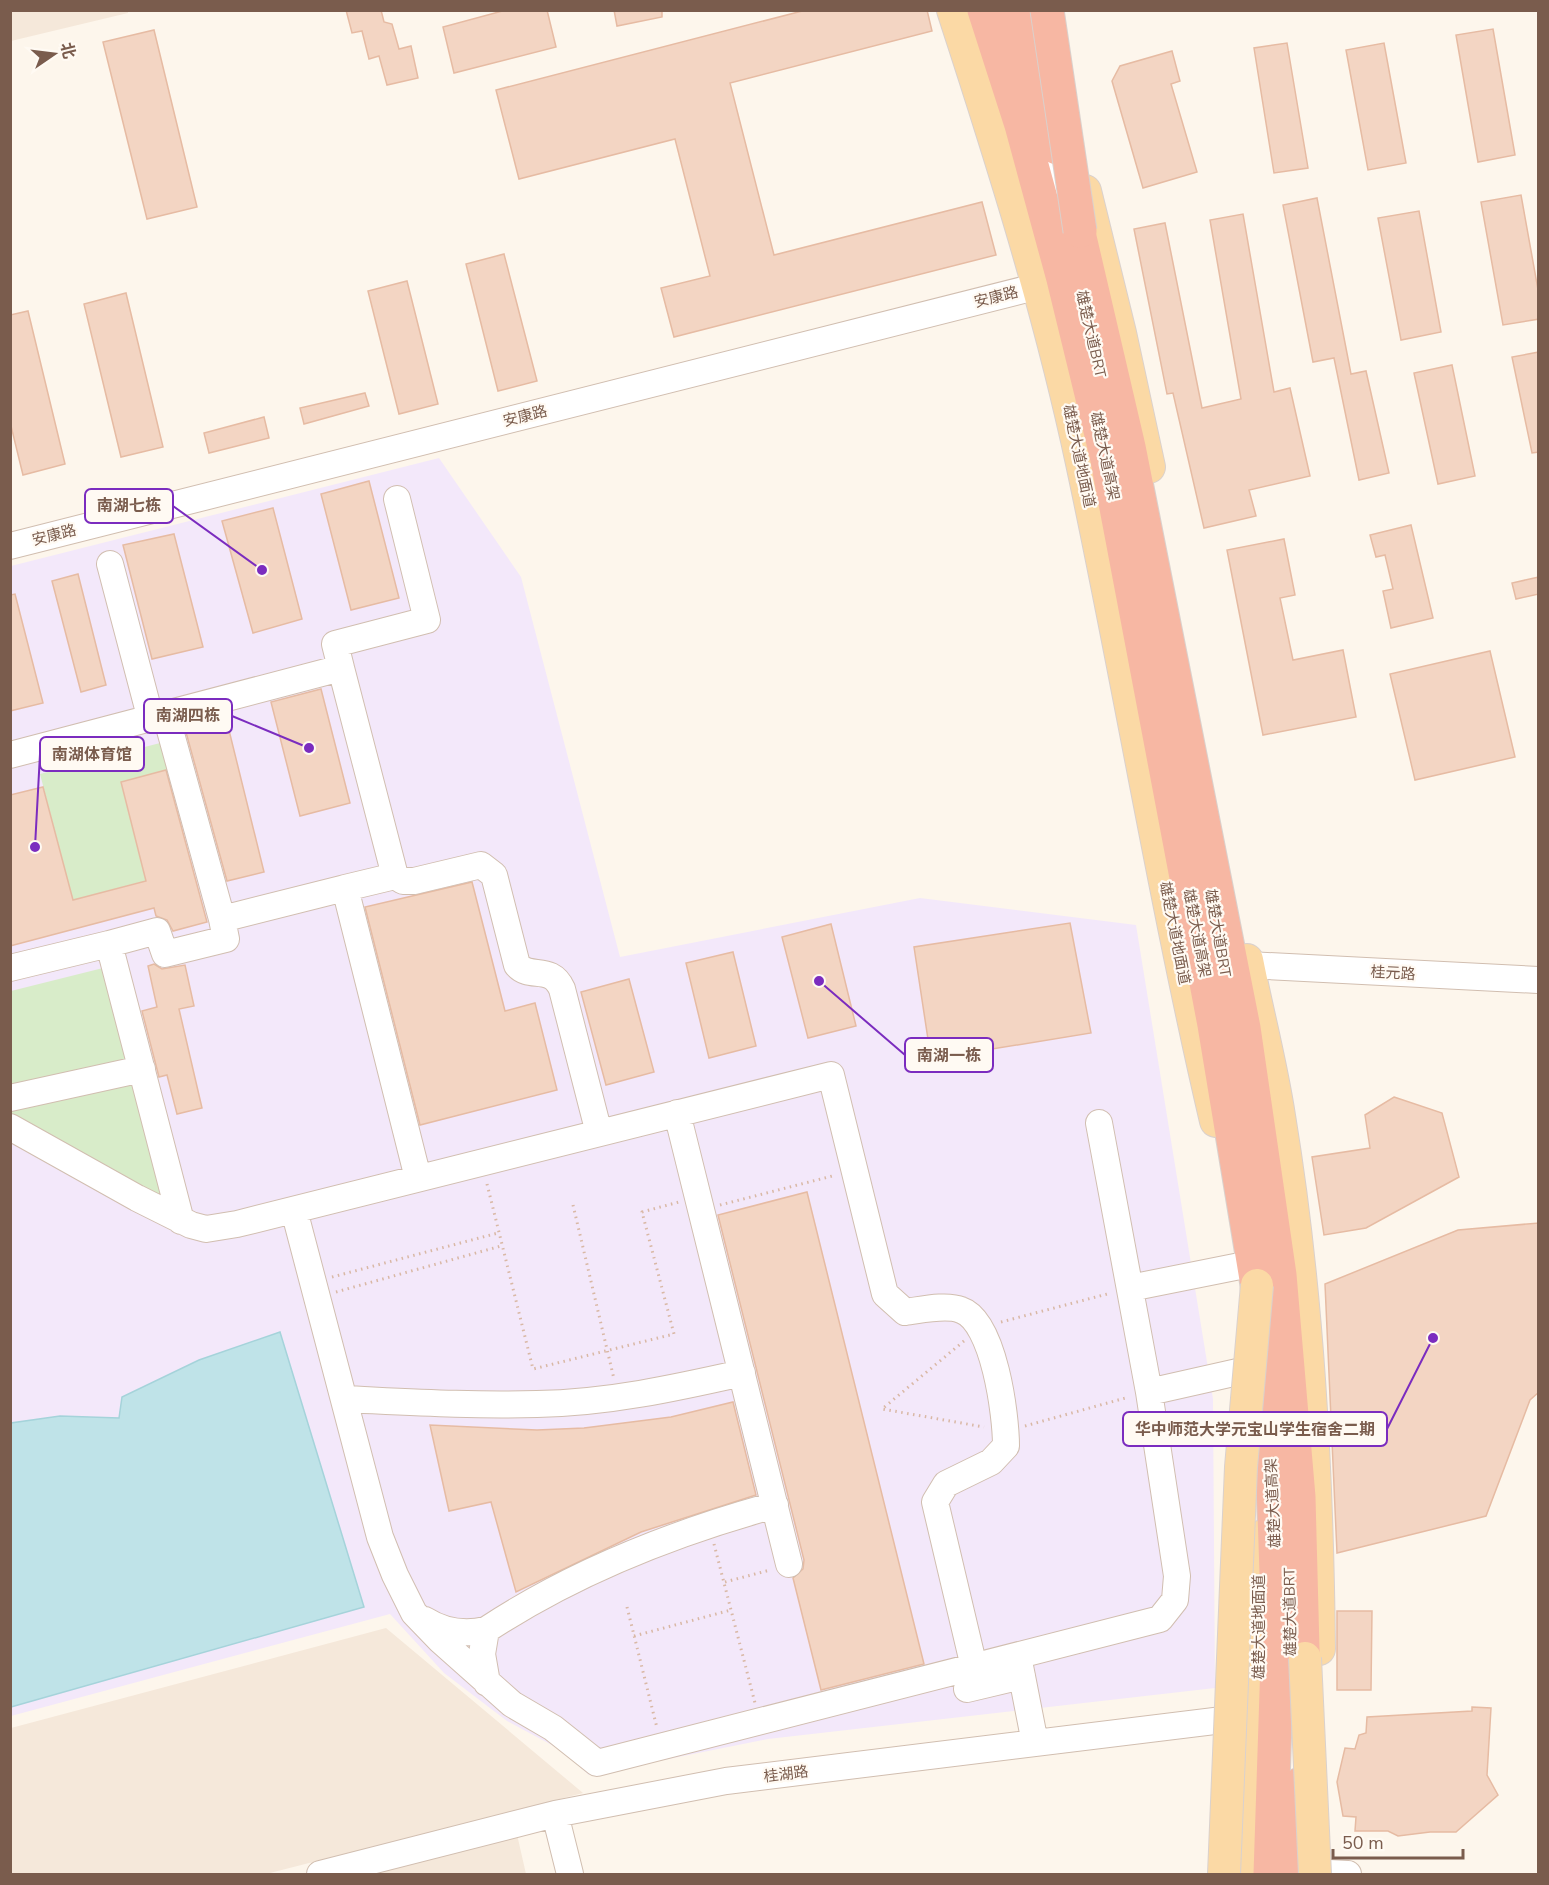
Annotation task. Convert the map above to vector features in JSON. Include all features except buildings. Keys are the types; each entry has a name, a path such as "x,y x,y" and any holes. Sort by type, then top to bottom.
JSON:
{"highway":[{"name":"雄楚大道高架","path":"984,10 1021,125 1057,257 1106,455 1214,1025 1249,1275 1273,1484 1278,1632 1270,1875"},
{"name":"雄楚大道高架","path":"1015,10 1080,231 1129,447 1245,1028 1281,1275 1299,1497 1305,1658 1302,1874"},
{"path":"1047,10 1080,231"}],"main road":[{"name":"雄楚大道地面道","path":"953,10 1017,204 1082,462 1190,1008 1249,1275 1251,1369 1260,1506 1259,1716 1252,1875"},
{"path":"1032,10 1091,213 1120,333 1144,441 1279,1114 1300,1269 1317,1501 1319,1657 1302,1874"},
{"path":"1224,1875 1249,1275"}],"street":[{"name":"雄楚大道BRT","path":"1006,10 1051,163 1120,460 1184,751 1236,1029 1270,1279 1288,1506 1291,1698 1302,1874"},
{"name":"安康路","path":"10,546 1039,286"},
{"path":"397,499 428,620 336,644 395,876 403,881 414,881 481,865 491,870 517,966 526,971 549,975 556,979 562,988 599,1133"},
{"path":"10,968 157,931 165,954 226,939 222,919 110,564"},
{"path":"10,755 158,714 341,668"},
{"path":"222,919 395,876"},
{"path":"345,888 418,1178"},
{"path":"109,944 181,1221"},
{"name":"桂元路","path":"1248,965 1539,980"},
{"path":"10,1098 142,1069"},
{"path":"10,1127 181,1221 206,1229 294,1210 831,1075 833,1118 854,1170 885,1294 905,1312 961,1309 978,1321 987,1340 1006,1419 1006,1446 991,1462 946,1484 935,1502 970,1678"},
{"path":"677,1113 789,1564"},
{"path":"294,1210 380,1537 395,1575 414,1613 512,1704 553,1728 597,1763 760,1722 1020,1666 1160,1619 1175,1600 1177,1576 1149,1392 1099,1123"},
{"path":"1130,1288 1249,1275"},
{"path":"1149,1392 1251,1369"},
{"path":"344,1399 539,1404 619,1397 675,1388 742,1373"},
{"path":"357,1445 359,1430 370,1412 389,1401"},
{"path":"414,1613 439,1628 470,1634 486,1630 519,1608 590,1572 653,1544 775,1505"},
{"path":"486,1630 482,1654 487,1683"},
{"path":"1020,1666 1035,1743"},
{"name":"桂湖路","path":"320,1875 555,1814 726,1781 1259,1716"},
{"path":"555,1814 570,1875"},
{"path":"1302,1874 1348,1875"}],"path":[{"path":"482,1162 533,1369 674,1334 642,1212 699,1204 854,1170"},
{"path":"573,1205 619,1397"},
{"path":"315,1290 498,1233"},
{"path":"315,1290 501,1246"},
{"path":"1130,1288 981,1327 882,1409 1006,1431 1149,1392"},
{"path":"709,1525 760,1722"},
{"path":"724,1582 789,1564"},
{"path":"627,1608 662,1746"},
{"path":"633,1637 731,1610"}],"shaded area":[{"path":"11,11 128,11 128,13 11,41"},
{"path":"439,458 521,577 620,957 920,898 1136,925 1213,1399 1215,1688 768,1739 589,1775 561,1750 507,1721 444,1673 390,1614 11,1716 11,566"},
{"path":"386,1628 583,1793 266,1874 11,1874 11,1728"},
{"path":"516,1830 526,1874 331,1874"}],"green space":[{"path":"164,742 171,769 121,783 154,908 148,909 141,882 73,900 40,774"},
{"path":"103,968 128,1064 11,1090 11,991"},
{"path":"131,1077 169,1204 11,1114 11,1108"}],"water":[{"path":"280,1332 364,1607 11,1707 11,1423 60,1416 119,1418 122,1397 199,1360"}],"place":[{"name":"南湖七栋","path":"262,570"},
{"name":"南湖四栋","path":"309,748"},
{"name":"南湖体育馆","path":"35,847"},
{"name":"南湖一栋","path":"819,981"},
{"name":"华中师范大学元宝山学生宿舍二期","path":"1433,1338"}]}
